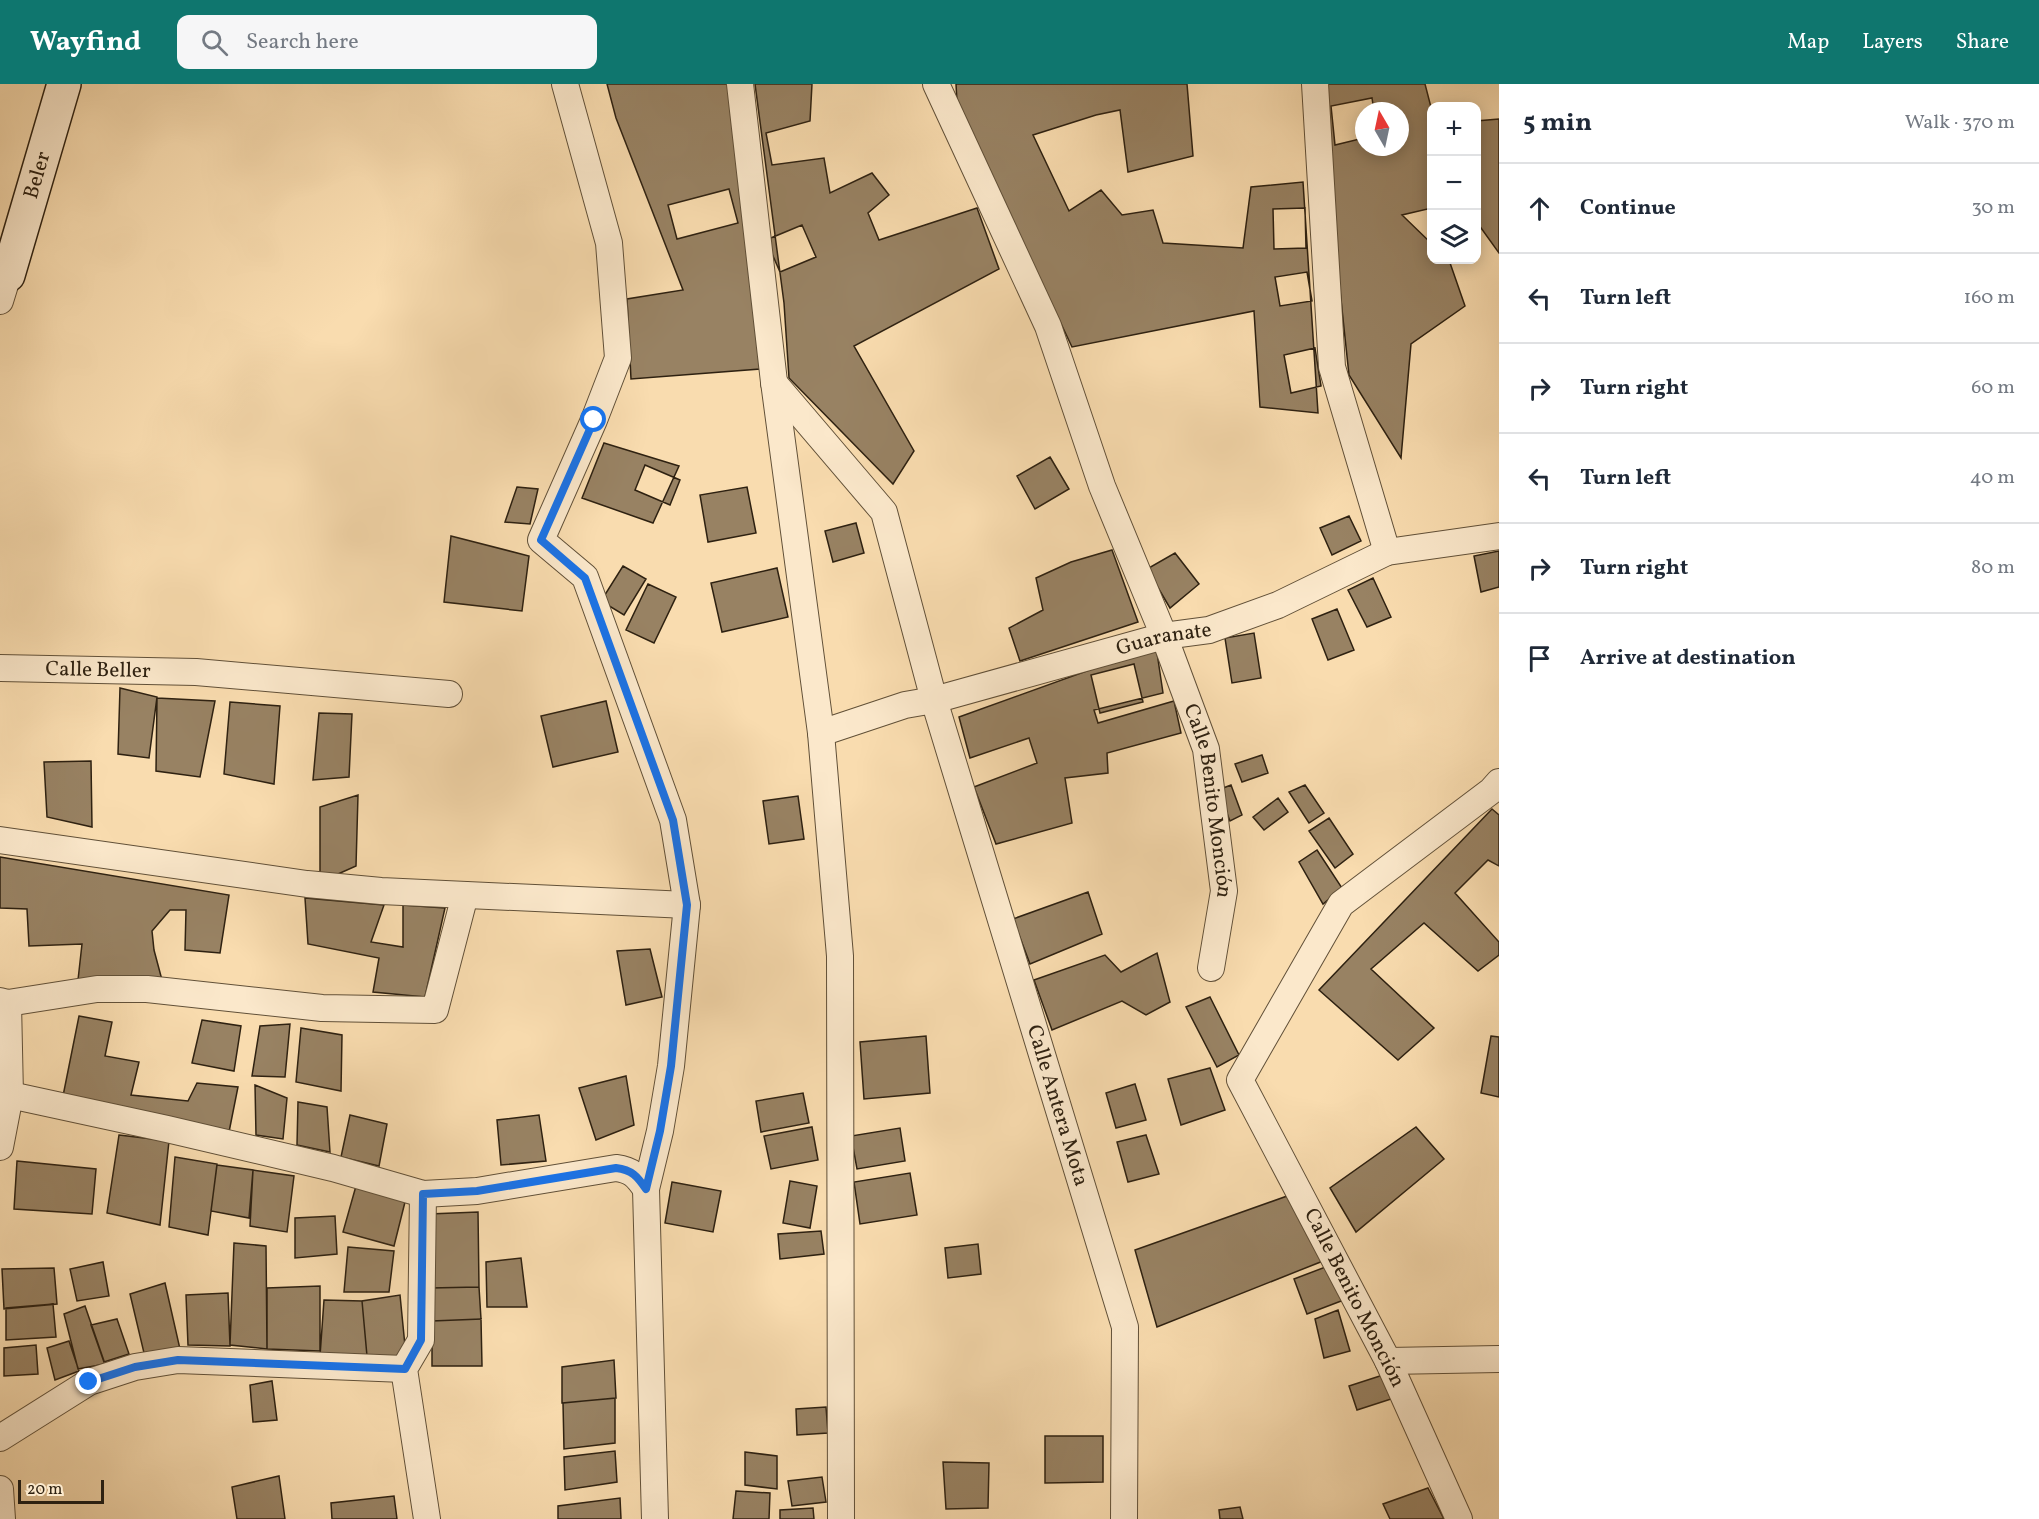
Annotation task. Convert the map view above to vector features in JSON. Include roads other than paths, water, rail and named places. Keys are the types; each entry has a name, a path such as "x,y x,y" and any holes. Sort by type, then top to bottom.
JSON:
{"main road":[{"name":"Beler","path":"3,283 64,84"}],"street":[{"path":"565,84 609,243 618,358 594,420 541,540 585,578 673,820 687,905 671,1066 660,1131 646,1189 655,1519"},
{"path":"740,84 774,382 821,733 840,956 841,1519"},
{"name":"Calle Benito Monción","path":"936,84 1048,326 1102,486 1164,636 1206,749 1224,891 1211,968"},
{"path":"1315,84 1332,367 1387,552"},
{"name":"Calle Antera Mota","path":"774,382 884,513 934,700 1125,1327 1124,1519"},
{"name":"Guaranate","path":"821,733 905,705 934,700 1164,636 1209,630 1278,605 1387,552 1499,536"},
{"name":"Calle Beller","path":"0,668 196,672 449,694"},
{"name":"Calle Benito Monción","path":"1459,1519 1388,1361 1240,1080 1341,904 1496,790"},
{"path":"0,840 307,884 381,891 687,905"},
{"path":"0,1146 10,1095 4,1002 97,989 147,989 322,1008 435,1010 465,895"},
{"path":"10,1095 333,1168 423,1194 477,1191 616,1168 629,1170 636,1175 646,1189"},
{"path":"423,1194 421,1340 405,1369 427,1519"},
{"path":"1388,1361 1499,1359"},
{"path":"0,1438 89,1382 135,1367 178,1360 405,1369"},
{"path":"0,1489 2,1519"}]}
